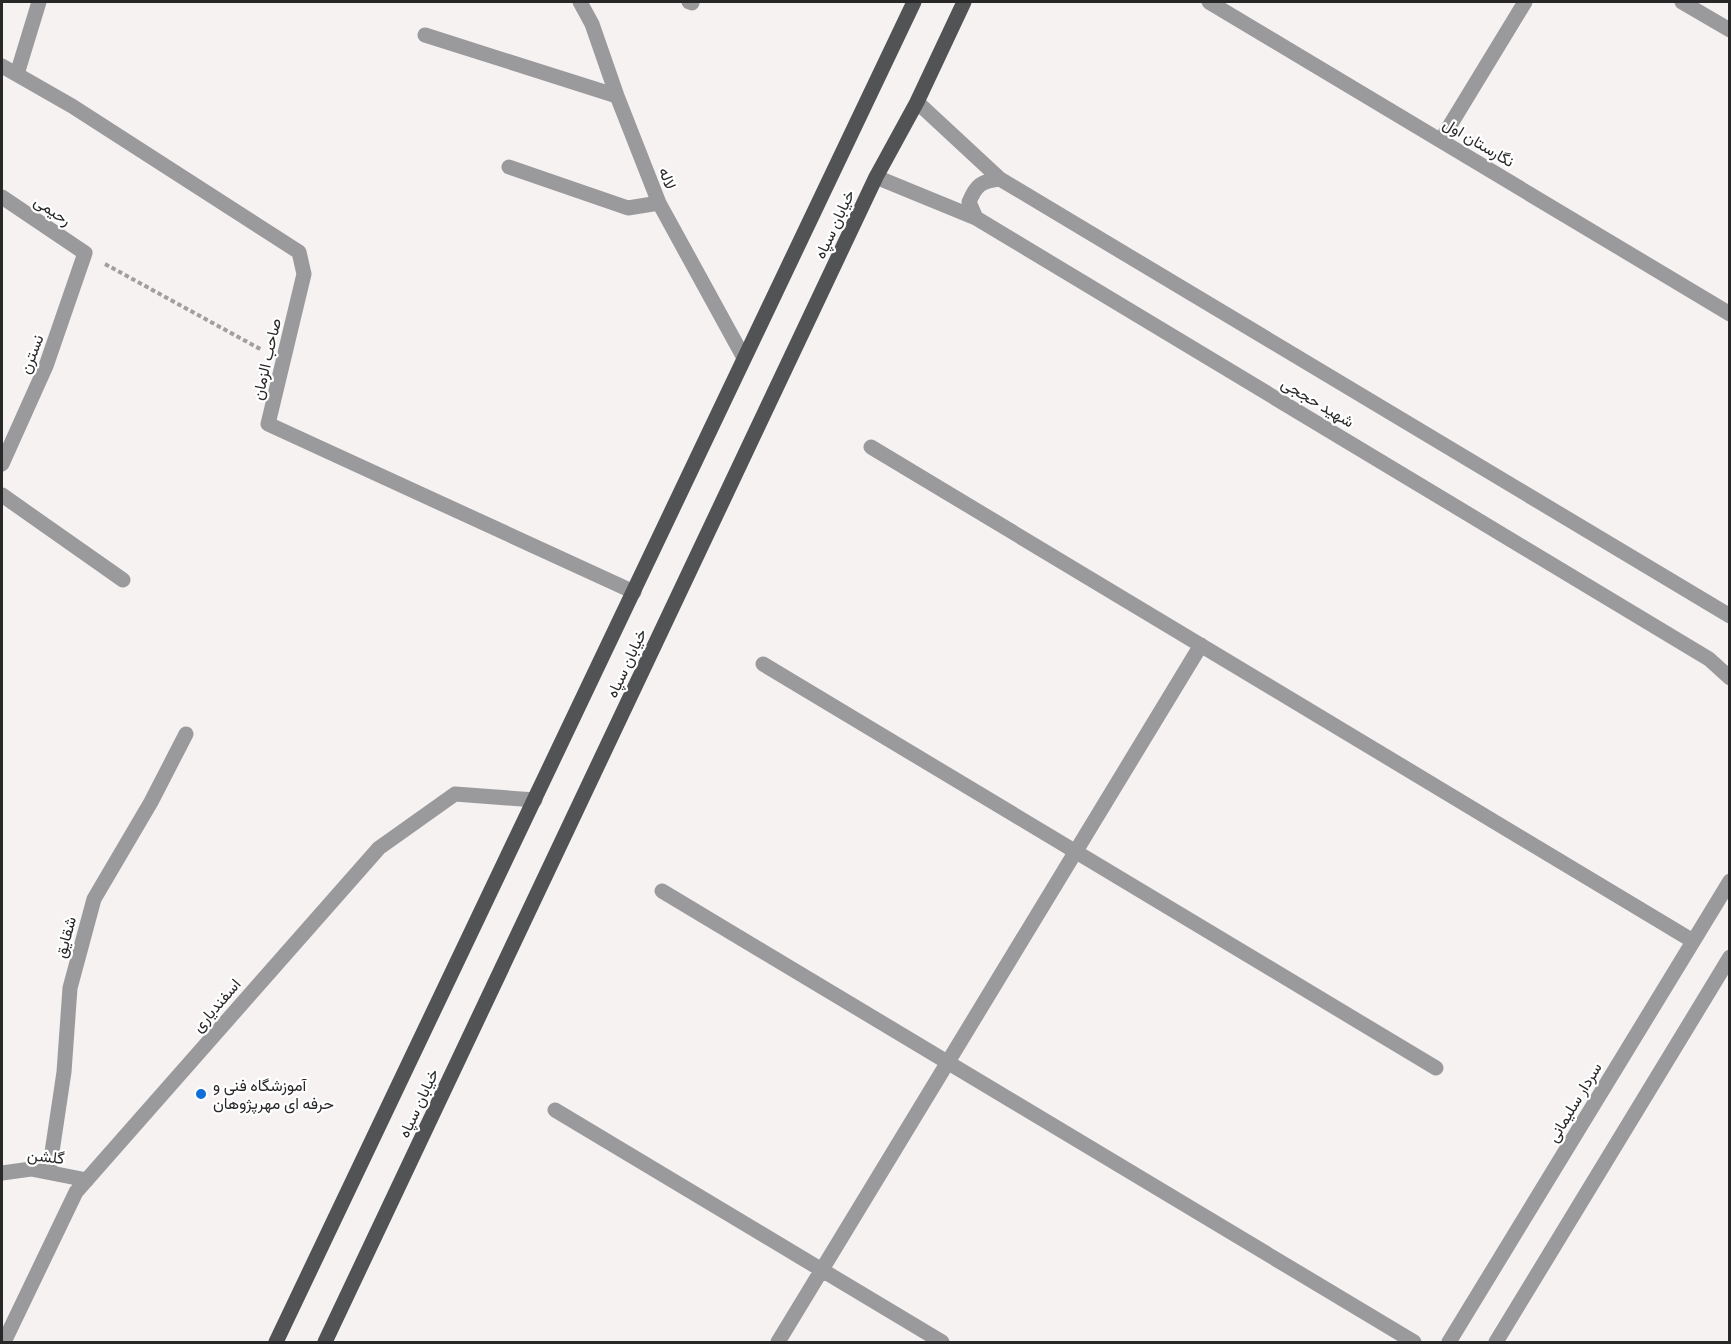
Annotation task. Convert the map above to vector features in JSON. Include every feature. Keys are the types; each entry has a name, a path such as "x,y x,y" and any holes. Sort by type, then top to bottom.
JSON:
{"main road":[{"name":"خیابان سپاه","path":"276,1342 914,2"},
{"name":"خیابان سپاه","path":"325,1342 876,177 917,102 964,2"}],"street":[{"path":"17,75 39,2"},
{"name":"لاله","path":"580,2 592,24 617,96 659,203 744,358"},
{"name":"نگارستان اول","path":"1209,2 1730,314"},
{"path":"1441,140 1525,2"},
{"path":"1682,2 1730,30"},
{"path":"425,35 617,96"},
{"name":"صاحب الزمان","path":"2,66 72,106 298,252 304,274 268,424 633,592"},
{"name":"شهید حججی","path":"917,102 1000,179 1730,616"},
{"path":"509,167 628,208 659,203"},
{"name":"شهید حججی","path":"876,177 976,218 1709,659 1730,678"},
{"path":"976,218 969,202 974,189 986,181 1000,179"},
{"name":"رحیمی","path":"2,197 85,253"},
{"name":"نسترن","path":"2,464 46,366 85,253"},
{"path":"871,447 1693,941"},
{"path":"2,495 123,580"},
{"path":"778,1342 1201,645"},
{"path":"763,664 1436,1068"},
{"name":"شقایق","path":"49,1172 64,1072 70,988 94,899 151,801 186,734"},
{"name":"اسفندیاری","path":"4,1342 76,1192 379,848 455,794 535,800"},
{"name":"سردار سلیمانی","path":"1449,1342 1730,881"},
{"path":"662,891 1414,1342"},
{"path":"1496,1342 1729,960"},
{"path":"555,1110 942,1342"},
{"name":"گلشن","path":"2,1173 32,1168 87,1180"}],"path":[{"path":"85,253 283,362"}],"place":[{"name":"آموزشگاه فنی و حرفه ای مهرپژوهان","path":"201,1094"}]}
